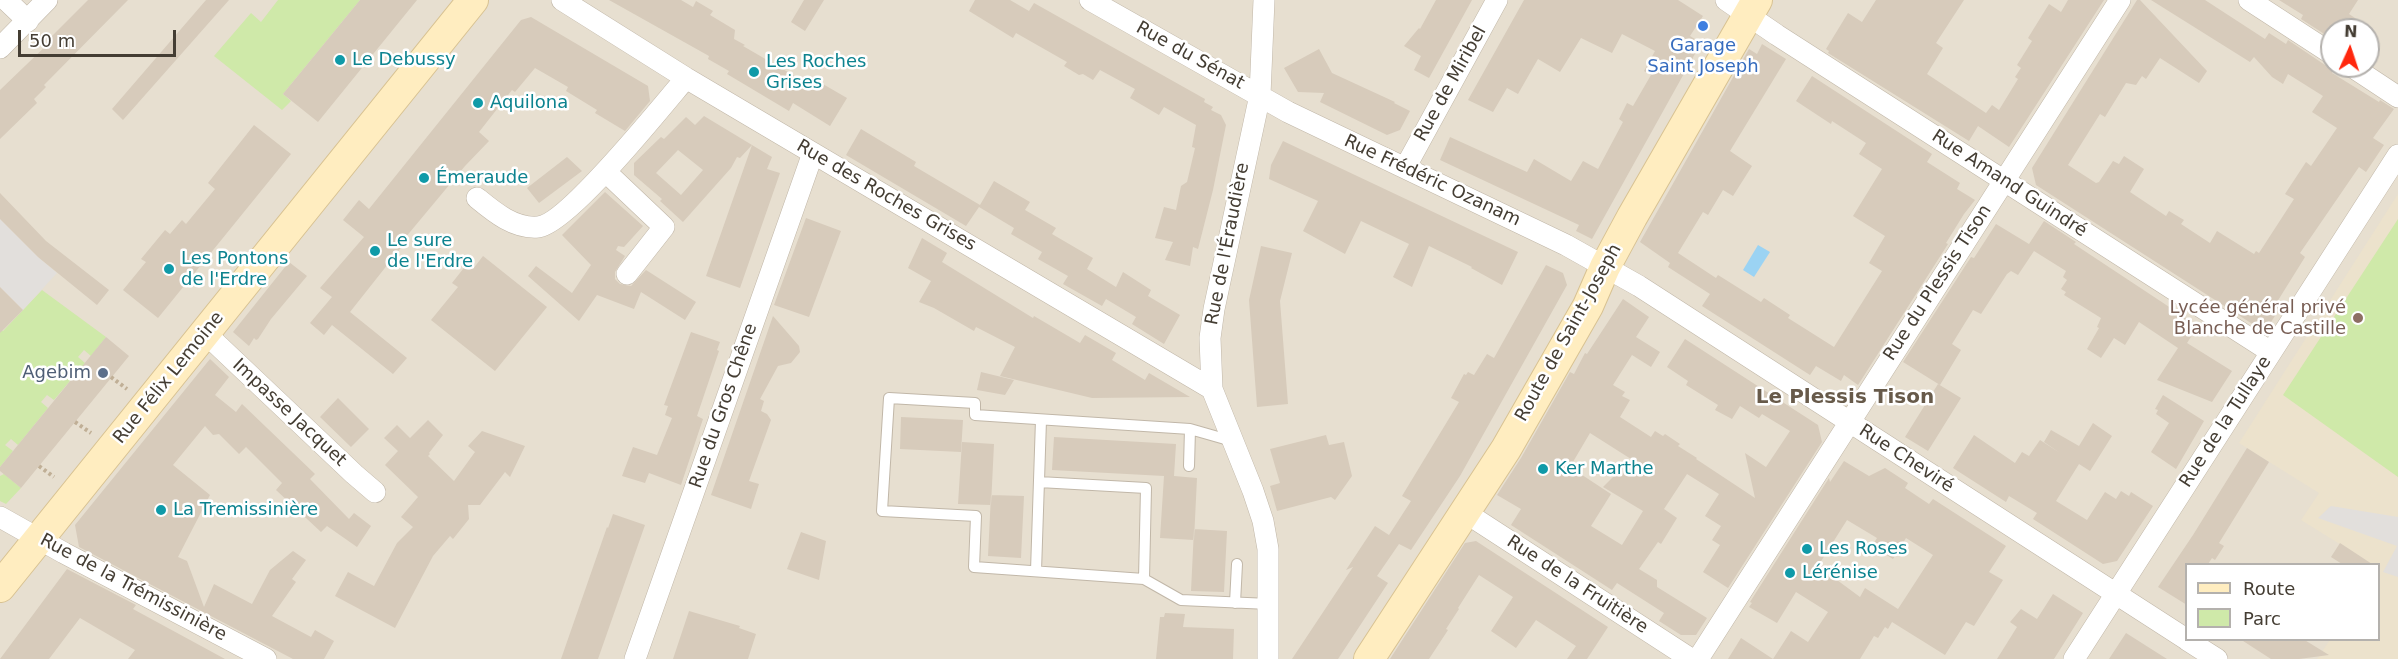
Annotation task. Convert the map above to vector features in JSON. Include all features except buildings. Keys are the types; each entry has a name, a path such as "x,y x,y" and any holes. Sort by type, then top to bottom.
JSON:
{"street":[{"path":"6,0 28,21"},
{"path":"0,48 47,0"},
{"name":"Rue Félix Lemoine","path":"0,587 473,0"},
{"name":"Rue des Roches Grises","path":"562,0 686,78 1212,389"},
{"name":"Rue du Sénat","path":"1090,0 1260,95"},
{"name":"Rue de l'Éraudière","path":"1264,0 1260,95 1214,309 1210,338 1212,389 1235,442 1263,521 1268,549 1268,659"},
{"name":"Rue de Miribel","path":"1405,168 1497,0"},
{"name":"Rue du Plessis Tison","path":"1698,659 2120,0"},
{"path":"2249,0 2320,46"},
{"name":"Rue Amand Guindré","path":"1744,5 2004,180 2271,352"},
{"name":"Route de Saint-Joseph","path":"1369,659 1463,511 1506,449 1588,306 1605,267 1744,5"},
{"path":"477,198 500,216 518,224 539,227 560,214 606,172 686,78"},
{"path":"2369,78 2398,97"},
{"name":"Rue Frédéric Ozanam","path":"1260,95 1288,112 1566,245 1605,267"},
{"name":"Rue du Gros Chêne","path":"635,659 813,153"},
{"name":"Rue de la Tullaye","path":"2074,659 2398,155"},
{"path":"606,172 664,227 627,274"},
{"name":"Rue Cheviré","path":"1605,267 1647,290 2185,638"},
{"name":"Impasse Jacquet","path":"205,333 375,492"},
{"name":"Rue de la Fruitière","path":"1463,511 1691,659"},
{"name":"Rue de la Trémissinière","path":"0,517 266,659"},
{"name":"Rue Cheviré","path":"2190,641 2217,659"}],"lane":[{"path":"1235,442 1190,429 975,415 975,403 889,398 882,511 976,516 974,567 1144,579 1181,600 1269,604"},
{"path":"1036,571 1041,420"},
{"path":"1189,466 1190,429"},
{"path":"1039,482 1146,488 1144,579"},
{"path":"1236,603 1237,564"}],"path":[{"path":"111,377 127,389"},
{"path":"75,422 91,433"},
{"path":"39,466 54,477"}],"shaded area":[{"path":"0,0 2398,0 2398,659 0,659"},
{"name":"Lycée général privé Blanche de Castille","path":"2398,194 2398,659 2317,659 2329,641 2380,641 2380,563 2370,563 2301,520 2319,493 2239,443"},
{"path":"0,219 57,273 23,310 0,287"},
{"path":"2331,506 2398,517 2398,577 2383,572 2397,546 2318,518"}],"green space":[{"path":"278,0 360,0 283,94 291,101 282,110 214,56 251,13 261,22"},
{"path":"2398,219 2398,477 2283,395"},
{"path":"42,290 106,337 91,356 84,350 78,357 85,363 54,400 47,395 41,402 48,408 18,445 11,439 5,445 13,451 0,467 0,329 3,331"},
{"path":"4,474 21,488 6,504 0,501 0,476"}],"water":[{"path":"1758,245 1770,252 1754,277 1743,270"}],"place":[{"name":"Garage Saint Joseph","path":"1703,26"},
{"name":"Le Debussy","path":"340,60"},
{"name":"Les Roches Grises","path":"754,72"},
{"name":"Aquilona","path":"478,103"},
{"name":"Émeraude","path":"424,178"},
{"name":"Le sure de l'Erdre","path":"375,251"},
{"name":"Les Pontons de l'Erdre","path":"169,269"},
{"name":"Lycée général privé Blanche de Castille","path":"2358,318"},
{"name":"Agebim","path":"103,373"},
{"name":"Ker Marthe","path":"1543,469"},
{"name":"La Tremissinière","path":"161,510"},
{"name":"Les Roses","path":"1807,549"},
{"name":"Lérénise","path":"1790,573"}],"district":[{"name":"Le Plessis Tison","path":"1845,398"}]}
